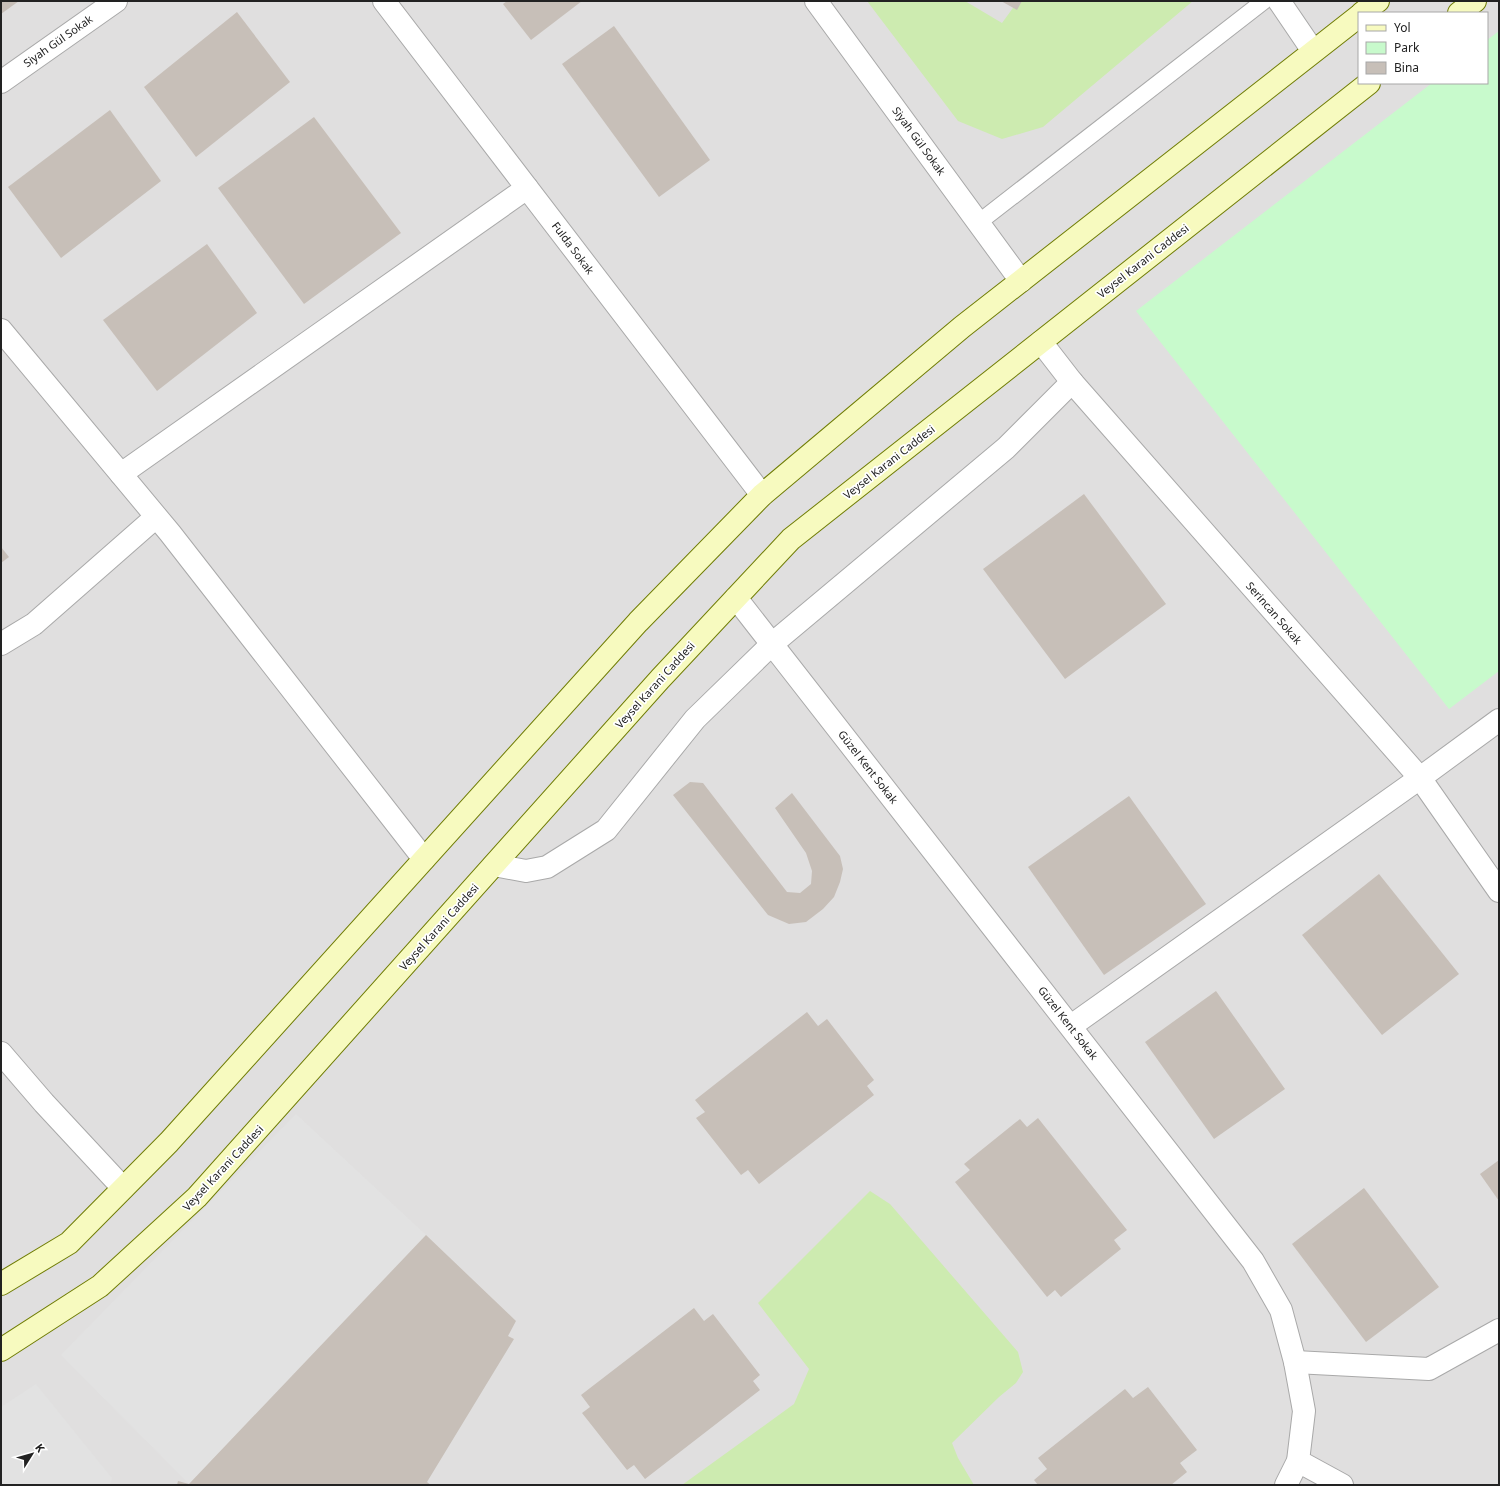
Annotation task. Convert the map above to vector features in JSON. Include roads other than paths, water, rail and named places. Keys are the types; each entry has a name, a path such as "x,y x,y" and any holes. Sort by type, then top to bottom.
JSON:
{"main road":[{"path":"1363,12 1378,1"},
{"path":"1460,12 1475,1"},
{"path":"1,1284 68,1243 169,1142 638,622 762,495 962,327 1358,17"},
{"name":"Veysel Karani Caddesi","path":"1,1350 100,1286 198,1197 660,679 791,539 1369,84"}],"street":[{"name":"Siyah Gül Sokak","path":"1,82 116,1"},
{"name":"Fulda Sokak","path":"384,1 762,495"},
{"name":"Siyah Gül Sokak","path":"816,1 1021,281"},
{"path":"1279,1 1313,51"},
{"path":"121,474 527,188"},
{"path":"1,330 156,517 424,859"},
{"name":"Serincan Sokak","path":"1041,342 1072,382 1420,778 1499,891"},
{"path":"494,865 526,871 547,867 606,830 695,719 772,644 1006,448 1072,382"},
{"path":"1,644 34,624 156,517"},
{"name":"Güzel Kent Sokak","path":"736,598 1253,1261 1282,1310 1295,1362 1304,1410 1298,1461 1286,1485"},
{"path":"1071,1026 1420,778 1499,720"},
{"path":"1,1053 44,1103 123,1188"},
{"path":"1295,1362 1429,1369 1499,1330"},
{"path":"1298,1461 1342,1485"}],"lane":[{"path":"978,223 1264,1"}]}
